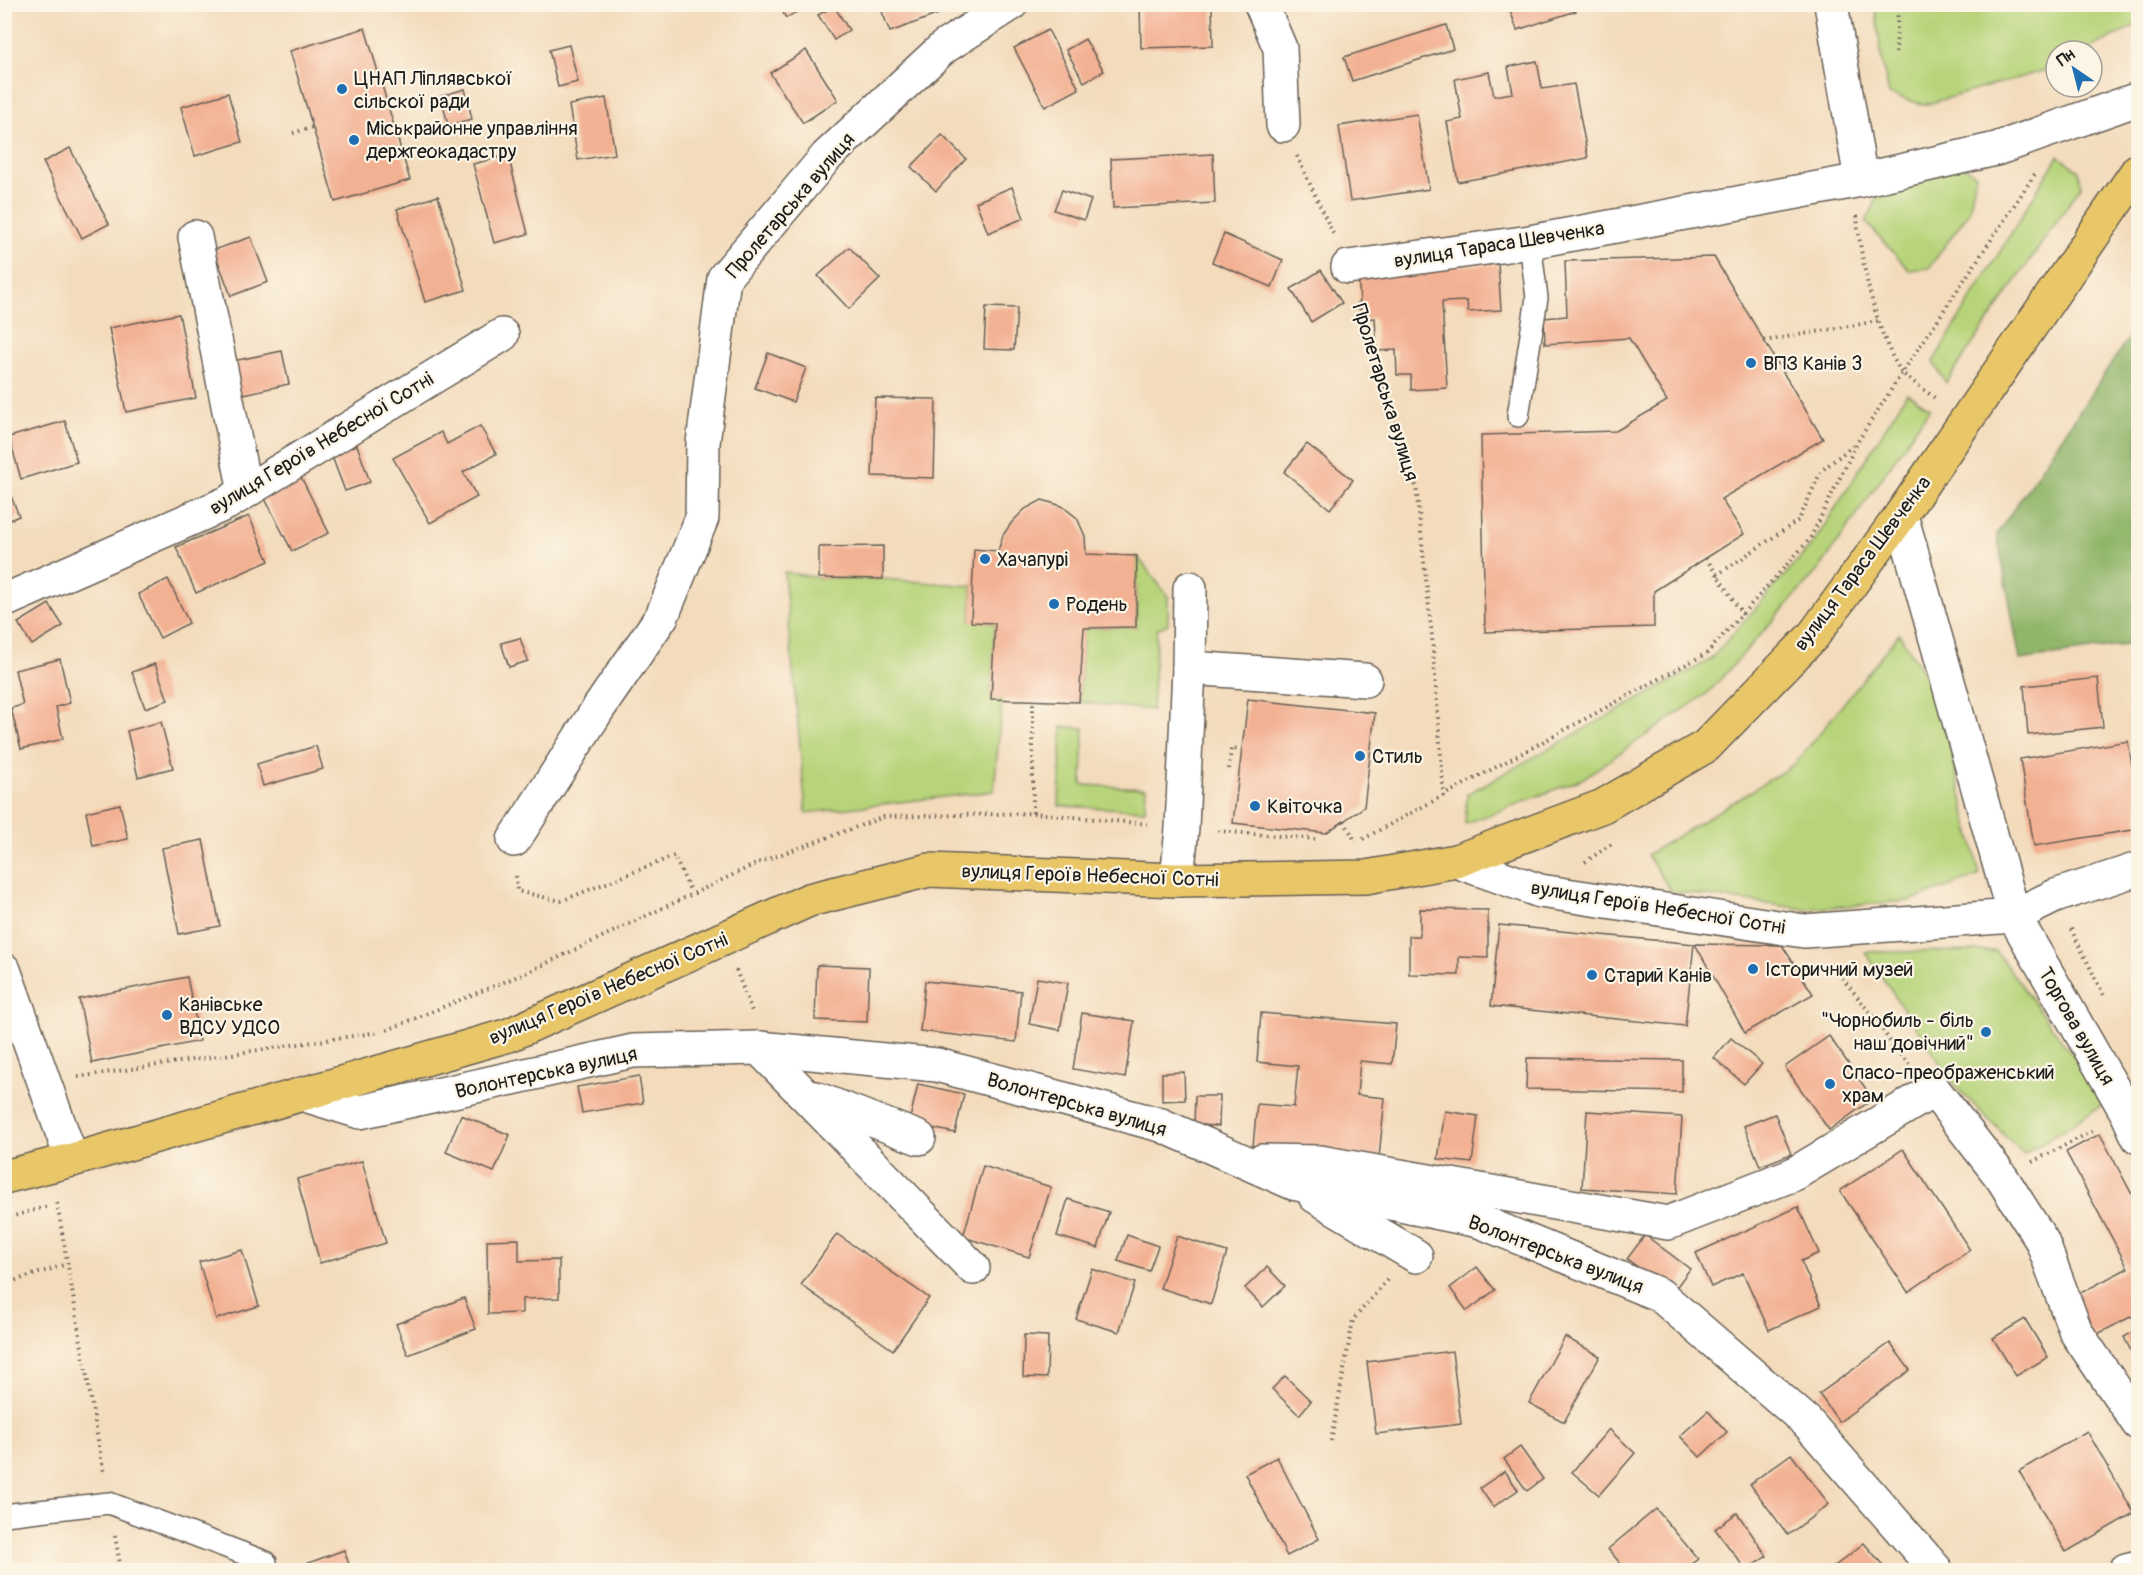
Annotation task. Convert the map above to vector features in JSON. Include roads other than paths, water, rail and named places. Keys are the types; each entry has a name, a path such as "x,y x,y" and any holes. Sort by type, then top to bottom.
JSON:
{"main road":[{"name":"вулиця Тараса Шевченка","path":"1456,861 1603,806 1706,746 1813,636 1900,515 2139,170"},
{"name":"вулиця Героїв Небесної Сотні","path":"4,1177 72,1160 509,1035 809,900 929,870 1177,880 1366,877 1456,861"}],"street":[{"name":"Пролетарська вулиця","path":"514,840 598,709 662,616 702,518 703,443 724,278 827,156 944,47 1011,4"},
{"path":"1261,4 1280,48 1283,125"},
{"path":"1831,4 1861,180"},
{"name":"вулиця Тараса Шевченка","path":"1348,267 1530,242 1861,180 1996,148 2139,99"},
{"path":"195,237 244,492"},
{"name":"вулиця Героїв Небесної Сотні","path":"4,601 227,503 502,335"},
{"name":"Торгова вулиця","path":"1900,515 2014,916 2133,1125"},
{"path":"1177,880 1182,828 1190,588"},
{"path":"1189,668 1365,680"},
{"name":"вулиця Героїв Небесної Сотні","path":"1456,861 1540,891 1804,931 2014,916 2055,896 2139,869"},
{"path":"4,970 72,1160"},
{"path":"762,1048 973,1268"},
{"name":"Волонтерська вулиця","path":"302,1094 360,1112 633,1051 762,1048 937,1065 1161,1125 1293,1183 1479,1221 1660,1295 1808,1422 1936,1570"},
{"path":"1244,1161 1320,1162 1668,1223 1794,1174 1934,1090 2002,1178 2042,1241 2076,1332 2139,1423"},
{"path":"805,1095 919,1138"},
{"path":"1293,1183 1416,1256"},
{"path":"2126,1570 2139,1567"}],"lane":[{"path":"1518,416 1537,298 1530,242"},
{"path":"4,1515 109,1503 266,1562"}],"place":[{"name":"ЦНАП Ліплявської сільскої ради","path":"342,89"},
{"name":"Міськрайонне управління держгеокадастру","path":"354,140"},
{"name":"ВПЗ Канів 3","path":"1751,363"},
{"name":"Хачапурі","path":"985,559"},
{"name":"Родень","path":"1054,604"},
{"name":"Стиль","path":"1360,756"},
{"name":"Квіточка","path":"1255,806"},
{"name":"Історичний музей","path":"1753,969"},
{"name":"Старий Канів","path":"1592,975"},
{"name":"Канівське ВДСУ УДСО","path":"167,1015"},
{"name":"\"Чорнобиль - біль наш довічний\"","path":"1986,1032"},
{"name":"Спасо-преображенський храм","path":"1830,1084"}]}
